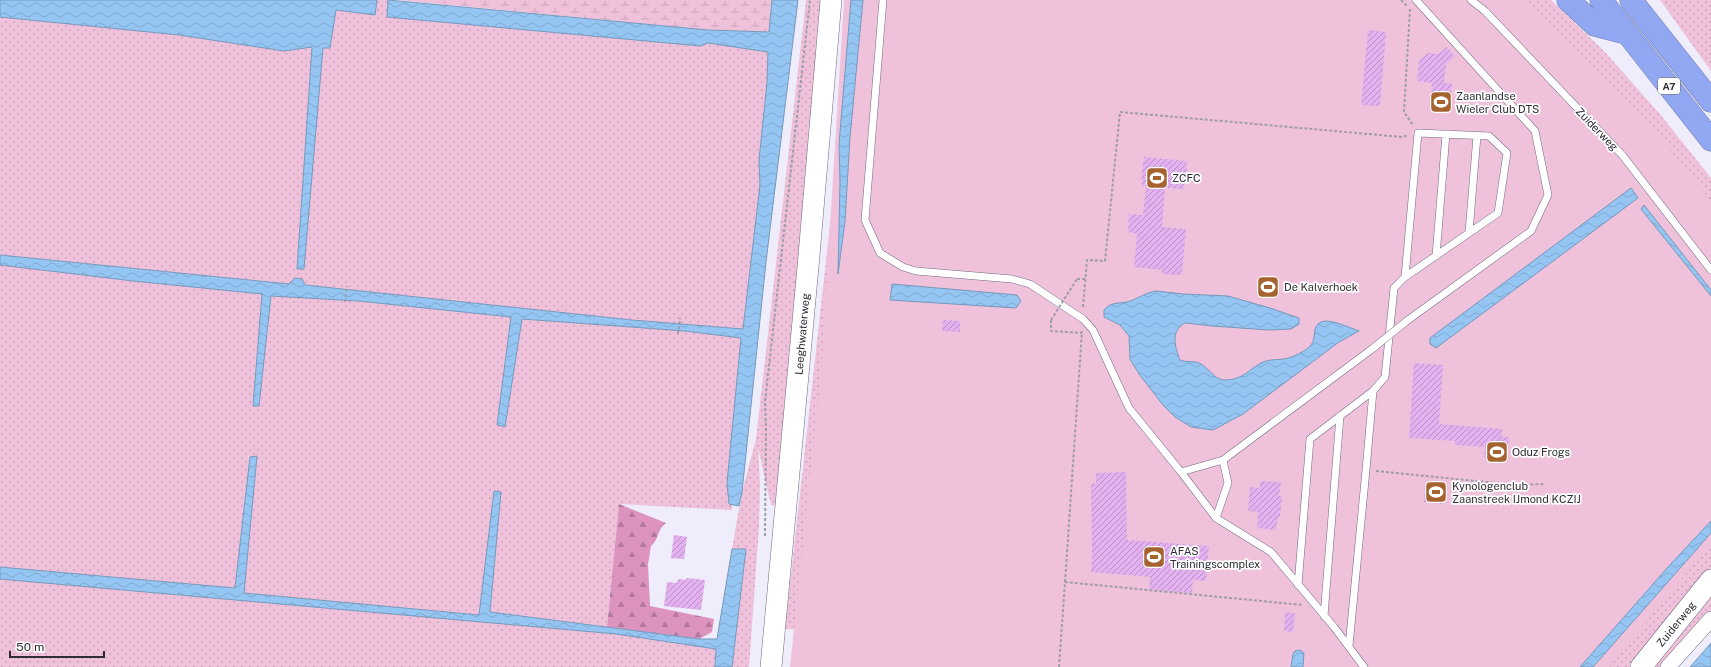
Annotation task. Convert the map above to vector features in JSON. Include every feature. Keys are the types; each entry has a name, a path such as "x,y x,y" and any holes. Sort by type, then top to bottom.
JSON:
{"highway":[{"path":"1568,0 1595,25 1626,33"},
{"name":"A7","path":"1601,0 1711,140"},
{"name":"A7","path":"1631,0 1645,10 1711,101"}],"main road":[{"name":"Leeghwaterweg","path":"771,667 809,259 831,0"},
{"name":"Zuiderweg","path":"1641,667 1711,580"}],"street":[{"name":"Zuiderweg","path":"1668,667 1711,619"}],"lane":[{"path":"883,0 865,220 880,253 903,267 916,271 1012,279 1030,284 1083,319 1093,330 1128,408 1181,472 1216,518 1271,552 1364,667"},
{"path":"1181,472 1224,460 1372,349 1408,320 1531,231 1548,194 1535,131 1416,0"},
{"name":"Zuiderweg","path":"1471,0 1485,11 1623,156 1711,270"},
{"path":"1298,585 1310,439 1372,391 1385,377 1394,288 1405,277 1498,213 1507,153 1489,136 1418,133 1405,277"},
{"path":"1436,256 1446,134"},
{"path":"1469,232 1477,136"},
{"path":"1348,646 1366,470 1372,391"},
{"path":"1324,616 1340,416"},
{"path":"1216,518 1228,483 1224,460"}],"path":[{"path":"765,539 765,402 810,0"},
{"path":"1059,667 1087,260 1106,261 1120,112 1402,137 1418,133 1404,112 1411,10 1401,0"},
{"path":"1082,333 1051,331 1052,320 1077,279 1085,279"},
{"path":"345,302 347,286"},
{"path":"678,334 680,318"},
{"path":"1366,470 1516,485 1545,484"},
{"path":"1065,582 1316,606"}],"green space":[{"path":"377,0 388,0 388,17 700,46 708,43 768,52 767,83 759,160 760,185 743,329 632,320 305,285 302,279 295,278 289,284 0,255 0,17 179,35 284,51 312,46 297,269 304,269 323,48 330,47 336,10 374,15"},
{"path":"399,0 772,0 769,32 708,30"},
{"path":"806,0 824,0 778,506 771,505 758,448 760,485 759,527 749,667 732,667 746,549 732,549 742,492 756,439"},
{"name":"De Kalverhoek","path":"844,0 1526,0 1650,125 1711,201 1711,543 1609,667 790,667 821,373"},
{"path":"1486,0 1551,0 1605,52 1659,113 1711,178 1711,252"},
{"path":"1660,0 1711,0 1711,71"},
{"path":"839,144 812,630 785,629"},
{"path":"0,265 133,281 262,294 253,405 259,406 271,296 358,301 511,317 497,425 505,427 522,319 685,331 742,338 729,504 732,505 732,510 619,504 607,627 490,612 501,492 494,491 480,615 244,593 257,456 250,457 235,588 0,567"},
{"path":"619,504 666,523 661,528 654,544 651,546 648,564 650,606 714,619 712,632 699,639 607,627"},
{"path":"1711,533 1711,577 1637,667 1593,667"},
{"path":"0,579 616,634 716,649 715,667 0,667"},
{"path":"1711,593 1711,615 1663,667 1650,667"}],"water":[{"path":"0,0 377,0 375,15 336,10 330,48 323,48 304,269 297,269 312,47 284,51 179,35 0,17"},
{"path":"388,0 708,30 769,32 772,0 798,0 766,262 742,492 739,506 729,504 727,483 741,338 685,331 522,319 505,427 497,425 511,317 358,301 271,296 259,406 253,406 262,294 133,281 0,265 0,255 289,284 295,278 302,279 305,285 632,320 743,329 760,185 759,160 767,83 768,52 708,43 700,46 387,17"},
{"path":"851,0 863,0 850,137 845,221 838,274 840,181 839,144"},
{"path":"1631,188 1638,198 1436,348 1430,344 1430,338"},
{"path":"1644,205 1711,290 1711,296 1641,209"},
{"path":"892,284 1017,295 1021,301 1016,308 890,300"},
{"path":"1156,291 1228,296 1299,318 1299,324 1291,329 1269,330 1185,323 1180,326 1177,330 1175,345 1180,360 1199,363 1221,380 1231,380 1237,378 1246,374 1263,362 1295,356 1302,352 1313,342 1316,327 1321,322 1335,322 1359,331 1339,342 1243,414 1213,430 1191,427 1175,417 1163,405 1139,374 1130,359 1129,336 1120,325 1104,317 1104,310 1110,305 1133,300"},
{"path":"257,456 244,593 479,615 494,491 501,492 490,612 699,639 717,639 732,549 746,549 732,667 715,667 716,649 616,634 0,579 0,567 235,588 250,457"},
{"path":"1711,521 1711,533 1593,667 1580,667 1668,567"},
{"path":"1711,643 1711,667 1690,667"},
{"path":"1300,650 1304,653 1303,667 1291,667 1293,654 1295,651"}],"building":[{"path":"1368,30 1386,32 1380,106 1361,105"},
{"path":"1447,47 1455,56 1446,64 1444,83 1452,84 1449,108 1430,106 1432,83 1417,81 1419,60 1428,53 1439,54"},
{"path":"1144,157 1187,161 1184,189 1165,188 1162,227 1186,229 1182,275 1162,274 1162,270 1134,267 1137,234 1128,232 1129,214 1143,215 1146,186 1142,186 1141,179"},
{"path":"943,320 960,321 960,332 942,331"},
{"path":"1414,363 1443,365 1439,424 1502,429 1502,437 1509,437 1507,461 1484,458 1485,447 1455,445 1455,441 1409,438"},
{"path":"1126,472 1127,540 1209,546 1206,581 1193,580 1192,593 1149,589 1150,577 1091,572 1091,484 1096,484 1096,473"},
{"path":"1260,481 1281,482 1279,496 1282,496 1280,517 1278,517 1276,530 1257,528 1258,512 1248,511 1250,487 1260,488"},
{"path":"1425,484 1444,485 1442,504 1424,502"},
{"path":"674,535 687,537 684,559 671,558"},
{"path":"687,578 705,580 701,610 664,606 667,582 677,583 678,579 686,580"},
{"path":"1285,612 1295,613 1293,632 1284,631"}],"place":[{"name":"Zaanlandse Wieler Club DTS","path":"1441,102"},
{"name":"ZCFC","path":"1157,178"},
{"name":"De Kalverhoek","path":"1268,287"},
{"name":"Oduz Frogs","path":"1497,452"},
{"name":"Kynologenclub Zaanstreek IJmond KCZIJ","path":"1436,492"},
{"name":"AFAS Trainingscomplex","path":"1154,557"}]}
